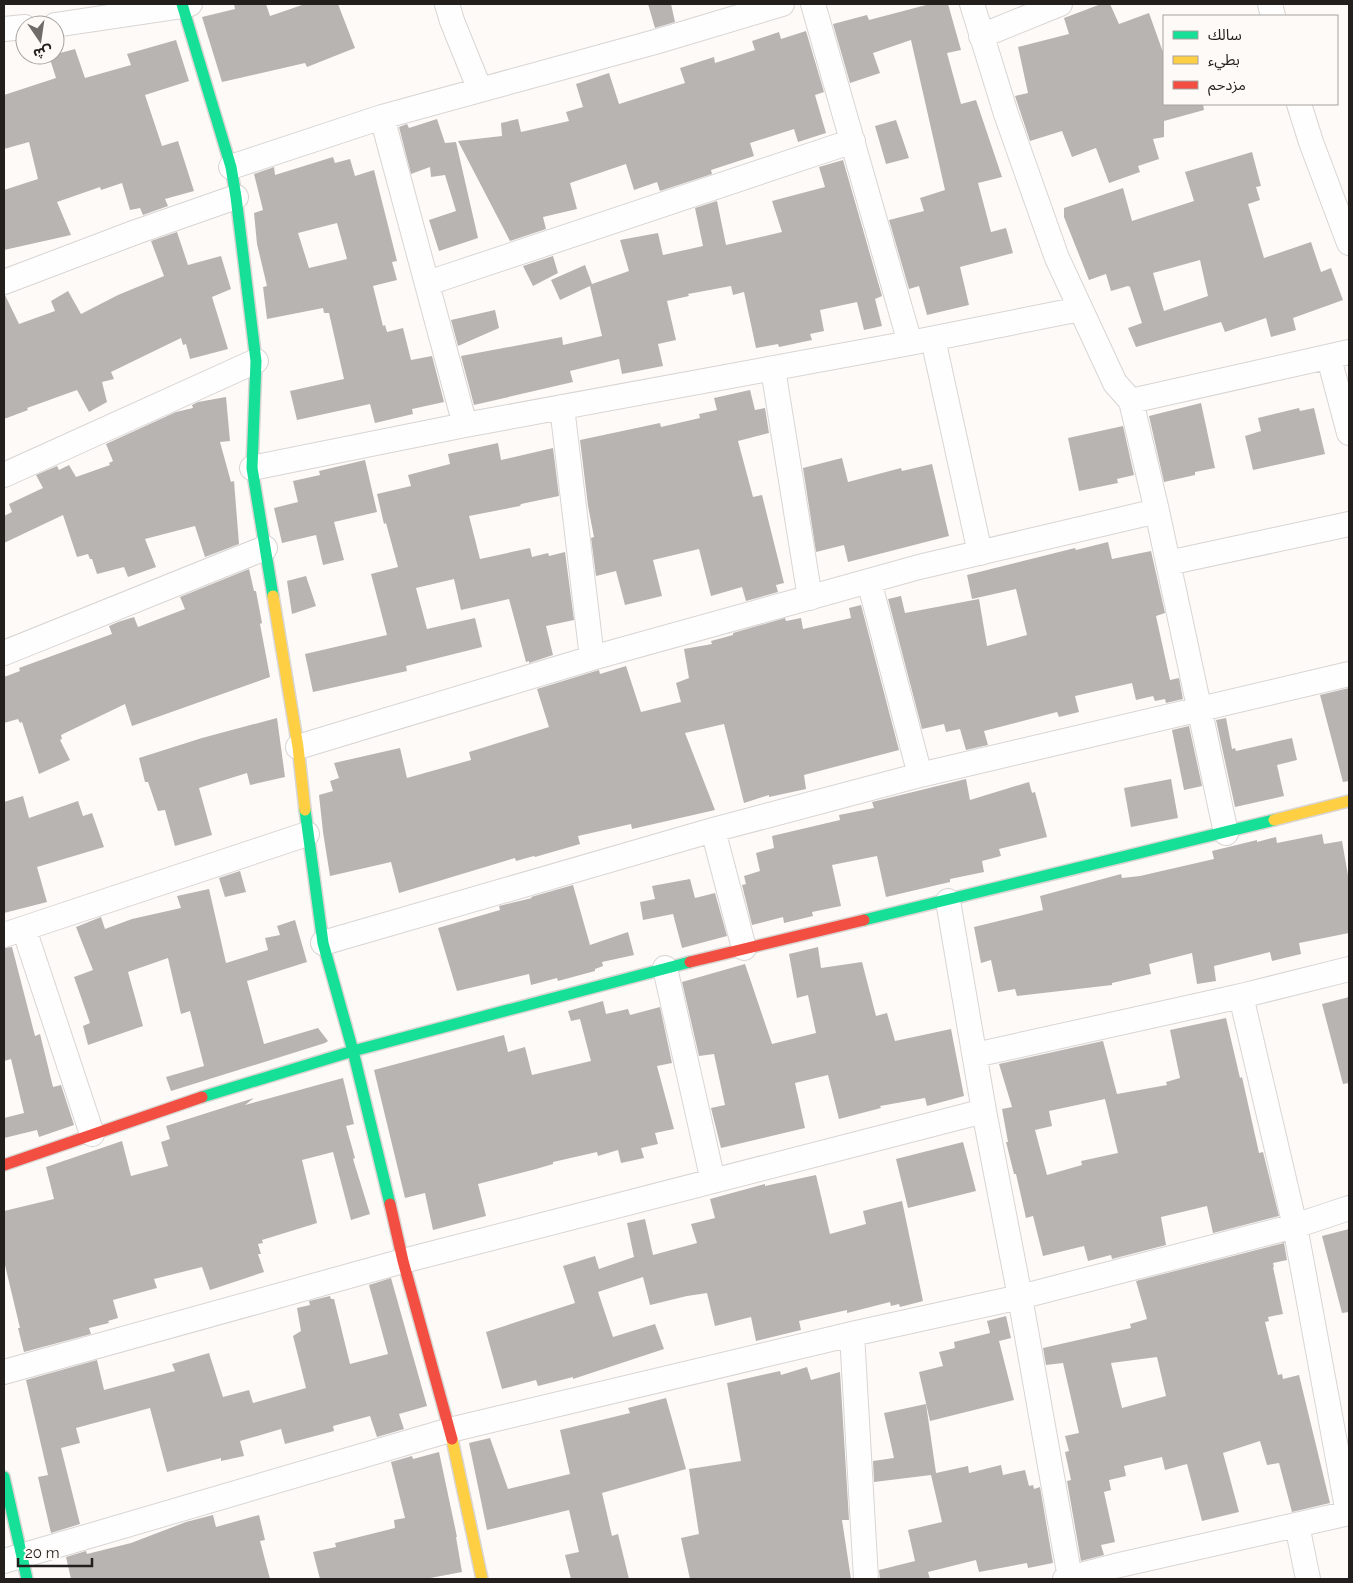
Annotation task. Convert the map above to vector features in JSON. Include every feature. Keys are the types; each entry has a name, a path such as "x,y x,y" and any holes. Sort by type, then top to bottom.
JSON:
{"street":[{"path":"447,4 480,90"},
{"path":"231,168 382,117 655,42 782,4"},
{"path":"813,4 853,141 922,341 980,553"},
{"path":"972,4 1036,202 1057,258 1115,383 1131,401 1157,511 1226,832"},
{"path":"981,36 1060,4"},
{"path":"65,23 185,5 231,168 256,362 252,468 298,747 307,834 323,942 353,1051 404,1261 450,1430 482,1579"},
{"path":"1300,105 1311,142 1349,243"},
{"path":"382,117 465,425"},
{"path":"428,283 853,141"},
{"path":"4,282 136,232 236,197"},
{"path":"252,468 465,425 922,341 1080,309"},
{"path":"1131,401 1339,355 1349,433"},
{"path":"4,475 256,362"},
{"path":"773,369 810,598"},
{"path":"562,407 592,658"},
{"path":"298,747 592,658 919,567 1157,511"},
{"path":"1168,563 1349,524"},
{"path":"4,653 265,548"},
{"path":"869,581 920,775"},
{"path":"323,942 713,830 920,775 1349,674"},
{"path":"4,1166 197,1099 353,1051 744,948 948,901 1349,801"},
{"path":"713,830 744,948"},
{"path":"92,1134 14,932 307,834"},
{"path":"948,901 984,1111 1020,1297 1068,1579 1115,1573 1349,1513 1295,1226 1241,996"},
{"path":"665,968 713,1181"},
{"path":"975,1055 1241,996 1349,969"},
{"path":"4,1372 404,1261 984,1111"},
{"path":"13,1558 450,1430 852,1334 1020,1297 1295,1226 1349,1208"},
{"path":"852,1334 866,1579"},
{"path":"4,1477 13,1558 27,1579"},
{"path":"1297,1525 1308,1579"}],"building":[{"path":"234,4 266,4 270,16 305,4 338,4 355,48 307,67 305,63 222,82 202,17 235,9"},
{"path":"648,4 671,4 675,22 655,28"},
{"path":"930,4 948,4 961,50 947,53 961,104 976,100 1002,177 978,183 991,232 1006,228 1013,253 960,267 969,305 927,315 919,286 909,289 889,220 924,211 920,198 945,190 911,40 873,53 880,73 850,83 833,24 867,15 869,20"},
{"path":"1101,4 1110,4 1119,24 1149,13 1163,52 1163,105 1203,105 1204,110 1164,121 1164,137 1153,139 1159,159 1138,166 1140,172 1109,183 1096,148 1072,157 1062,131 1030,141 1015,96 1028,93 1018,47 1069,34 1064,18"},
{"path":"806,31 824,92 815,95 826,133 798,142 794,129 750,143 754,156 711,170 712,174 660,191 657,182 634,190 626,164 570,183 577,209 543,217 546,229 510,241 458,141 502,136 501,123 518,119 521,132 569,121 566,112 583,107 576,84 609,73 619,104 685,83 680,68 714,57 715,63 755,50 752,41 779,32 781,39"},
{"path":"176,40 189,81 145,95 162,146 178,141 194,191 165,199 168,206 143,215 140,208 130,210 122,183 101,190 100,187 57,202 71,235 4,250 4,190 38,179 29,142 4,149 4,95 56,78 52,65 65,65 65,52 75,49 85,78 131,65 127,54"},
{"path":"437,119 445,143 456,142 478,238 439,251 429,220 456,211 445,175 431,177 430,167 411,174 399,127 407,124 409,128"},
{"path":"896,120 909,158 886,164 875,126"},
{"path":"1252,152 1261,186 1256,187 1260,200 1248,204 1264,258 1311,242 1321,272 1331,268 1343,300 1293,318 1296,330 1271,337 1266,318 1225,332 1221,322 1136,347 1128,328 1142,323 1130,287 1111,291 1106,274 1089,280 1064,217 1064,208 1123,188 1132,221 1194,201 1185,172","holes":["1200,260 1208,296 1164,311 1153,273"]},
{"path":"333,157 335,163 350,159 355,176 374,170 397,261 392,262 397,280 373,286 383,326 385,325 387,332 403,328 411,360 432,356 444,402 412,409 413,414 375,423 370,404 297,420 290,391 344,379 329,313 324,313 323,308 267,319 263,287 267,286 257,244 254,213 263,210 254,174 274,167 275,175","holes":["337,223 347,259 309,268 298,233"]},
{"path":"843,160 882,296 875,299 882,326 864,330 857,302 820,310 824,331 810,334 812,340 779,347 778,344 756,348 744,292 733,295 731,286 688,294 689,296 667,301 676,340 658,344 663,366 622,374 619,359 570,371 573,382 474,405 461,356 562,337 563,345 602,336 590,286 560,300 551,280 585,265 592,284 629,271 620,240 658,233 663,255 703,246 695,208 717,201 726,245 782,232 772,201 825,187 819,167"},
{"path":"177,232 188,265 221,256 231,289 212,297 228,349 190,359 186,344 183,345 181,338 111,372 114,379 102,382 107,402 89,412 77,390 27,408 28,410 4,419 4,295 19,324 55,311 51,301 68,291 81,314 118,295 164,276 151,241"},
{"path":"553,256 558,273 533,286 523,266"},
{"path":"495,310 499,328 458,346 451,320"},
{"path":"750,390 755,410 765,408 769,433 738,441 753,497 762,495 784,583 776,585 778,592 746,601 742,587 711,596 699,549 653,560 662,596 625,605 616,571 596,576 591,538 594,537 588,506 580,440 660,423 661,427 700,418 699,414 717,410 714,398"},
{"path":"226,397 230,441 220,442 231,482 234,481 239,544 205,557 195,526 145,539 156,567 128,577 124,567 97,574 92,559 90,559 88,554 77,557 63,515 4,543 4,516 12,512 9,504 43,488 36,475 57,466 59,470 69,465 76,477 110,465 109,463 113,461 106,444 176,412 193,408 192,405 198,402"},
{"path":"1201,403 1215,468 1164,482 1149,416"},
{"path":"1299,408 1300,411 1314,408 1325,454 1253,470 1245,436 1261,431 1258,418"},
{"path":"1123,426 1134,475 1117,479 1118,483 1079,491 1068,438"},
{"path":"498,443 501,460 553,448 559,496 469,516 480,559 530,548 532,557 548,553 549,556 565,552 574,620 546,626 553,655 529,663 529,661 526,662 509,599 461,610 454,579 416,588 427,629 475,618 482,647 406,666 407,671 313,692 305,654 387,635 371,574 398,567 386,523 384,524 377,494 411,486 408,475 450,464 448,454"},
{"path":"842,458 848,482 901,468 902,471 932,464 949,536 848,562 844,545 816,552 803,468"},
{"path":"365,460 377,512 334,522 344,560 323,565 316,535 282,543 274,508 298,502 293,481 320,475 319,471"},
{"path":"1108,542 1112,559 1151,551 1165,613 1156,616 1170,680 1179,678 1183,699 1166,703 1165,699 1155,701 1153,696 1136,700 1132,683 1075,696 1079,712 1059,717 1057,712 984,731 988,745 966,750 960,729 946,732 944,724 922,729 888,599 901,596 905,613 979,599 987,646 1027,635 1016,589 972,599 967,575 1075,548 1076,550"},
{"path":"249,569 254,591 256,591 270,677 132,726 125,704 61,735 62,739 60,740 70,760 39,774 22,722 20,723 18,719 4,723 4,677 20,671 19,668 112,634 109,626 118,622 134,617 138,627 185,609 180,597"},
{"path":"306,576 316,606 292,614 287,581"},
{"path":"861,605 899,750 804,775 806,789 769,797 769,795 744,803 724,724 685,733 715,810 632,829 631,824 578,836 580,844 535,857 516,861 515,858 399,893 391,862 330,876 319,795 333,791 330,781 339,778 334,763 400,748 407,778 471,760 469,752 549,727 537,689 599,670 600,674 626,666 641,712 681,702 676,683 689,678 684,649 712,644 711,641 733,635 733,633 785,618 786,621 801,618 803,629 851,618 849,608"},
{"path":"1349,688 1349,781 1343,782 1320,695"},
{"path":"277,718 285,777 250,785 247,773 199,788 212,835 175,846 165,810 158,811 148,782 145,782 139,758 202,738"},
{"path":"1226,718 1232,749 1235,748 1236,751 1292,738 1297,760 1277,765 1284,796 1235,807 1216,720"},
{"path":"1189,726 1202,786 1184,790 1172,730"},
{"path":"966,779 970,800 1029,782 1032,793 1035,792 1047,837 999,849 1001,856 982,861 984,872 950,879 950,882 886,897 877,856 832,865 841,906 812,912 813,916 784,923 783,917 752,925 742,885 746,884 744,876 760,871 756,853 774,848 772,836 840,820 839,815 874,808 872,802"},
{"path":"1171,779 1178,818 1131,827 1124,788"},
{"path":"23,796 29,818 78,801 83,816 92,813 104,847 37,867 47,902 4,913 4,802"},
{"path":"1322,834 1324,844 1342,841 1349,881 1349,933 1299,943 1301,954 1272,961 1270,952 1214,966 1216,981 1197,984 1192,953 1149,964 1151,974 1112,983 1112,985 1017,996 1015,989 998,992 991,960 981,963 974,927 1043,910 1040,896 1121,874 1122,878 1140,876 1214,859 1212,851 1257,840 1257,842 1276,837 1277,843"},
{"path":"240,871 246,892 225,897 219,878"},
{"path":"690,879 695,898 715,893 727,936 682,948 673,914 643,920 640,902 655,899 652,886"},
{"path":"573,885 590,945 628,932 634,955 602,962 603,966 595,969 595,971 558,981 557,978 531,985 529,974 457,991 438,928 500,910 499,906"},
{"path":"209,889 226,963 268,950 265,938 280,935 277,926 295,920 307,962 247,981 264,1044 318,1028 328,1041 171,1091 166,1077 204,1066 190,1011 181,1014 168,958 128,972 143,1026 88,1045 83,1026 90,1023 74,977 93,970 76,927 101,917 105,929 132,919 181,908 177,896"},
{"path":"12,947 35,1036 40,1034 53,1087 61,1085 74,1125 39,1137 37,1130 4,1138 4,1118 24,1113 11,1059 4,1061 4,948"},
{"path":"818,947 821,968 862,962 876,1016 887,1013 895,1041 951,1029 964,1096 927,1106 925,1098 880,1106 881,1108 839,1119 828,1075 795,1083 805,1128 721,1148 711,1108 725,1105 714,1054 699,1056 682,982 745,964 772,1044 816,1033 808,995 797,998 789,954"},
{"path":"1349,997 1349,1083 1343,1084 1322,1004"},
{"path":"603,1001 606,1014 628,1009 630,1015 660,1007 672,1063 657,1066 674,1129 655,1133 658,1144 641,1148 644,1158 621,1163 618,1150 598,1156 597,1152 553,1162 553,1164 536,1169 478,1184 486,1216 433,1230 425,1193 405,1198 374,1070 504,1035 508,1052 525,1047 532,1075 591,1061 580,1019 571,1021 568,1011"},
{"path":"1226,1018 1240,1078 1242,1077 1259,1153 1263,1152 1279,1216 1213,1233 1207,1206 1161,1217 1166,1245 1112,1259 1111,1255 1088,1261 1084,1246 1043,1256 1033,1216 1026,1218 1016,1174 1014,1174 1006,1142 1008,1142 1002,1109 1012,1107 999,1064 1103,1041 1117,1094 1167,1085 1166,1082 1180,1078 1170,1030","holes":["1105,1099 1118,1153 1081,1161 1082,1165 1047,1175 1035,1130 1052,1126 1049,1111"]},
{"path":"343,1078 354,1124 346,1126 355,1158 353,1159 370,1214 351,1220 333,1152 302,1160 317,1223 262,1240 263,1243 258,1244 261,1254 258,1254 264,1272 210,1290 202,1267 154,1279 157,1288 113,1300 118,1318 108,1321 109,1323 89,1328 91,1334 24,1352 4,1261 4,1211 54,1199 46,1167 122,1141 131,1176 168,1166 161,1142 170,1139 166,1126 254,1098 245,1105"},
{"path":"963,1142 976,1191 908,1208 896,1159"},
{"path":"816,1175 830,1234 866,1224 863,1211 902,1201 923,1301 900,1307 899,1304 891,1306 890,1302 847,1313 847,1310 799,1321 801,1330 756,1341 751,1317 715,1326 707,1293 650,1305 643,1277 598,1292 613,1337 655,1324 664,1349 573,1379 573,1377 538,1386 536,1380 502,1389 486,1332 575,1303 563,1266 595,1256 599,1269 634,1257 627,1223 645,1219 653,1255 697,1243 691,1224 715,1218 710,1199 765,1184 765,1186"},
{"path":"1349,1229 1349,1312 1342,1313 1322,1236"},
{"path":"1284,1243 1287,1260 1273,1263 1283,1314 1268,1317 1269,1321 1265,1322 1278,1375 1282,1374 1283,1379 1299,1375 1330,1503 1292,1512 1279,1463 1267,1465 1260,1441 1223,1453 1239,1512 1202,1521 1187,1464 1165,1470 1162,1457 1124,1466 1126,1476 1109,1480 1111,1490 1104,1492 1115,1542 1101,1545 1104,1555 1081,1561 1067,1481 1071,1480 1065,1452 1069,1451 1065,1436 1079,1433 1063,1363 1046,1365 1043,1348 1131,1328 1130,1324 1147,1319 1136,1281","holes":["1157,1357 1166,1396 1122,1408 1111,1363"]},
{"path":"391,1278 427,1406 399,1414 404,1429 377,1437 370,1416 333,1426 334,1431 285,1444 281,1429 240,1441 244,1456 221,1461 221,1458 167,1472 150,1408 76,1428 80,1443 61,1448 80,1524 51,1533 38,1477 48,1475 26,1380 97,1360 104,1390 175,1371 172,1364 209,1353 223,1397 249,1390 253,1403 306,1388 293,1336 301,1331 297,1308 310,1305 309,1301 330,1296 331,1299 334,1299 350,1364 388,1354 369,1285"},
{"path":"1006,1316 1011,1338 999,1341 1014,1400 930,1421 919,1372 943,1366 939,1352 955,1348 954,1342 990,1333 987,1321"},
{"path":"807,1367 811,1380 840,1372 849,1520 842,1520 851,1579 690,1579 681,1538 699,1534 689,1469 741,1461 727,1383 780,1371 781,1375"},
{"path":"666,1398 686,1469 602,1493 612,1536 618,1534 629,1579 571,1579 565,1555 579,1552 569,1510 487,1530 469,1443 490,1438 508,1489 570,1474 560,1430 630,1413 628,1408"},
{"path":"926,1404 936,1473 968,1466 969,1473 1001,1465 1003,1475 1025,1470 1029,1486 1033,1485 1034,1489 1040,1487 1053,1563 1028,1568 1027,1563 979,1572 976,1560 928,1572 930,1579 880,1579 879,1570 915,1561 908,1530 942,1522 931,1475 874,1482 873,1461 894,1458 884,1413"},
{"path":"439,1452 457,1537 462,1572 425,1579 320,1579 313,1552 336,1547 335,1543 395,1528 394,1520 405,1518 391,1462 412,1456 413,1459"},
{"path":"213,1515 216,1527 259,1515 265,1540 260,1541 270,1579 71,1579 66,1557 86,1551 87,1554 131,1543 186,1522"}],"traffic: fast":[{"path":"182,4 231,167 236,197 256,361 252,468 273,596"},
{"path":"305,810 323,943 353,1051 390,1204"},
{"path":"864,920 1274,820"},
{"path":"202,1097 353,1051 690,962"},
{"path":"4,1477 27,1579"}],"traffic: slow":[{"path":"273,596 298,747 305,810"},
{"path":"1274,820 1349,801"},
{"path":"452,1439 482,1579"}],"traffic: jam":[{"path":"690,962 864,920"},
{"path":"4,1165 202,1097"},
{"path":"390,1204 403,1261 452,1439"}]}
